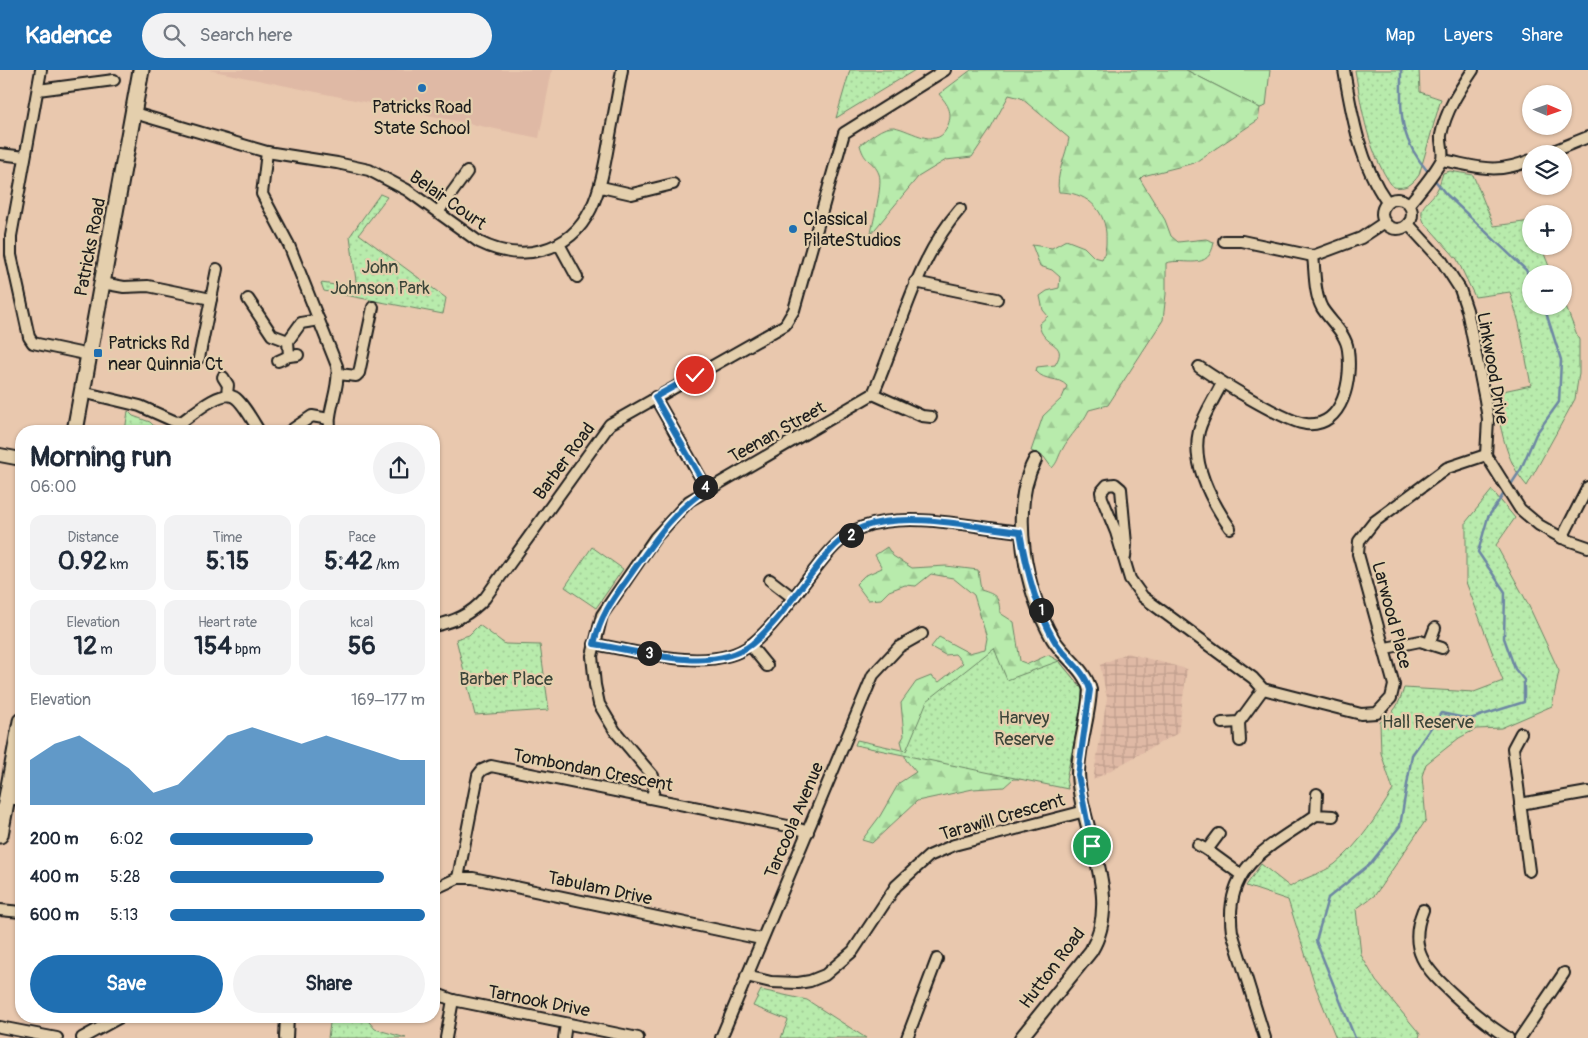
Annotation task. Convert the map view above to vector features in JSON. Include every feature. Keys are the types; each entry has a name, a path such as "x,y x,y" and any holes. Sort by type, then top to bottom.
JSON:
{"main road":[{"name":"Patricks Road","path":"76,425 141,70"},
{"path":"0,835 8,803 15,753"}],"street":[{"path":"41,70 24,157 11,236 10,255 28,337 39,346 89,355"},
{"name":"Belair Court","path":"134,113 267,152 369,170 407,190 479,242 504,252 532,252 559,244 584,223 601,187 622,70"},
{"name":"Barber Road","path":"440,624 463,618 475,610 610,424 785,325 794,310 844,133 944,70"},
{"path":"1344,70 1352,113 1364,156 1377,188 1387,202"},
{"path":"1409,204 1426,184 1442,160 1441,136 1447,115 1454,99 1473,70"},
{"path":"38,90 114,80"},
{"path":"1568,145 1588,137"},
{"path":"267,152 262,194 289,245 313,301 339,374 334,406 329,419 330,425"},
{"path":"0,154 24,157"},
{"path":"1442,160 1499,169 1510,168 1522,163"},
{"path":"438,212 467,172"},
{"path":"601,187 632,194 674,184"},
{"path":"1401,199 1409,204 1412,212 1408,224 1396,229 1385,222 1382,214 1387,202 1401,199"},
{"path":"930,417 922,416 873,394 887,363 916,282 929,252 960,209"},
{"path":"1224,241 1242,241 1313,256 1326,253 1360,238 1385,222"},
{"name":"Linkwood Drive","path":"1408,224 1442,261 1460,289 1467,310 1488,419 1486,456"},
{"path":"559,244 577,276"},
{"path":"1199,367 1222,383 1298,422 1315,424 1327,420 1337,412 1346,390 1348,350 1346,341 1322,307 1313,256"},
{"path":"199,358 218,269"},
{"path":"916,282 997,299"},
{"path":"102,283 124,287 148,286 211,299"},
{"path":"248,299 272,335 288,341 294,355 278,361"},
{"path":"339,374 356,376 359,373 373,308"},
{"path":"288,341 301,323 319,320"},
{"path":"223,378 228,384 227,394"},
{"path":"1222,383 1199,432 1198,462 1217,509 1230,528"},
{"path":"82,392 140,406 176,422 182,421 220,396 227,394 236,397 255,425"},
{"name":"Teenan Street","path":"652,798 653,776 615,731 599,704 592,666 594,644 602,615 656,538 679,509 707,489 873,394"},
{"path":"655,397 707,489"},
{"path":"299,425 312,416 329,419"},
{"path":"0,455 15,458"},
{"path":"1486,456 1520,509 1539,525 1562,538 1588,547"},
{"name":"Larwood Place","path":"1125,557 1126,544 1121,489 1115,484 1106,484 1102,492 1102,498 1125,557 1130,578 1142,597 1253,678 1263,689 1361,714 1377,713 1388,704 1393,692 1393,678 1358,554 1359,541 1374,522 1447,468 1486,456"},
{"name":"Hutton Road","path":"1021,1038 1091,951 1102,926 1103,892 1080,791 1078,765 1090,690 1088,681 1054,640 1046,626 1025,561 1020,532 1024,515 1025,484 1035,460"},
{"path":"1562,538 1588,487"},
{"path":"594,644 688,659 714,659 733,654 750,645 767,630 833,547 862,527 906,518 1020,532"},
{"path":"770,580 792,597"},
{"path":"1429,644 1435,628"},
{"name":"Tarcoola Avenue","path":"721,1038 873,675 899,646 922,634"},
{"path":"1386,648 1420,641 1442,648"},
{"path":"750,645 768,666"},
{"path":"1240,741 1239,722 1263,689"},
{"path":"1222,724 1239,722"},
{"path":"1521,733 1513,748 1529,871"},
{"name":"Tombondan Crescent","path":"458,878 476,782 482,770 491,766 793,827 808,832"},
{"path":"12,769 15,774"},
{"path":"1520,804 1588,792"},
{"path":"1316,815 1317,794"},
{"name":"Tarawill Crescent","path":"746,976 770,982 798,983 825,975 853,951 896,886 929,856 954,845 1085,811"},
{"path":"1265,1038 1232,932 1229,915 1234,890 1240,874 1258,854 1316,815 1333,816"},
{"path":"1207,850 1218,834"},
{"path":"1198,845 1240,874"},
{"path":"440,886 458,878"},
{"name":"Tabulam Drive","path":"458,878 492,882 761,939"},
{"path":"0,910 15,911"},
{"path":"1423,910 1417,924 1419,947 1428,972 1476,1016 1508,1038"},
{"path":"907,1038 937,959"},
{"path":"1520,1038 1564,974"},
{"name":"Tarnook Drive","path":"440,995 453,1000 638,1038"},
{"path":"446,1038 453,1000"},
{"path":"82,1038 109,1023"},
{"path":"286,1038 287,1023"},
{"path":"564,1038 566,1024"},
{"path":"0,1027 27,1035 57,1038"}],"shaded area":[{"name":"Patricks Road State School","path":"209,70 552,70 539,138"},
{"path":"1127,653 1187,669 1178,733 1093,780 1107,698 1100,665"}],"green space":[{"path":"850,70 915,70 836,118"},
{"path":"971,70 1186,70 1260,108 1258,120 1194,163 1143,176 1140,179 1165,220 1171,236 1178,242 1206,239 1214,242 1211,252 1202,261 1166,263 1166,294 1163,320 1108,405 1089,410 1052,468 1044,457 1031,451 1043,416 1062,398 1067,386 1060,381 1043,377 1036,371 1037,367 1055,365 1059,357 1057,348 1041,332 1039,324 1048,316 1043,310 1040,296 1047,291 1059,288 1060,277 1052,270 1040,266 1032,245 1052,248 1066,240 1084,247 1094,257 1102,259 1106,243 1104,224 1097,209 1084,198 1059,192 1058,179 1069,138 1021,98 1009,95 990,130 972,157 946,160 918,177 871,234 880,179 877,169 864,155 860,145 876,133 890,127 932,138 944,133 948,125 950,112 939,94"},
{"path":"1186,70 1270,70 1266,106 1260,108"},
{"path":"1355,70 1419,70 1420,92 1441,99 1419,175 1408,186 1393,187 1384,174 1367,131"},
{"path":"1450,171 1473,175 1494,226 1522,222 1522,255 1545,255 1548,265 1522,265 1522,315 1569,315 1579,340 1579,373 1575,399 1527,486 1519,476 1508,454 1494,393 1531,385 1519,323 1510,292 1475,297 1457,259 1424,222 1422,217 1423,209 1436,192 1443,173"},
{"name":"John Johnson Park","path":"380,194 387,197 359,234 446,298 443,314 324,291 321,283 357,288 350,236"},
{"path":"128,411 133,416 150,422 153,425 126,425"},
{"name":"Hall Reserve","path":"1492,490 1515,518 1496,545 1527,602 1559,671 1552,706 1501,728 1476,729 1459,738 1426,764 1422,776 1426,820 1375,895 1356,909 1361,955 1376,981 1420,1034 1419,1038 1336,1038 1316,988 1288,900 1246,886 1261,864 1290,887 1335,864 1360,839 1393,790 1381,753 1380,722 1396,708 1404,688 1474,692 1503,681 1466,582 1466,522"},
{"path":"592,547 623,569 596,608 565,587"},
{"path":"887,547 893,556 912,568 946,566 978,570 981,590 994,595 999,603 1000,613 1014,622 1020,661 1028,664 1048,655 1059,661 1082,689 1081,711 1066,779 1013,779 1004,787 973,789 917,801 872,843 862,840 880,816 899,783 916,772 906,760 901,741 904,736 901,703 916,682 931,676 939,682 963,663 955,654 945,655 931,647 939,637 969,653 985,649 987,638 974,595 953,578 931,574 916,586 905,585 889,591 881,599 868,600 856,584 864,576 882,568 875,555"},
{"name":"Barber Place","path":"479,625 505,644 540,645 549,710 475,715 456,639 469,635"},
{"name":"Harvey Reserve","path":"994,648 1007,680 1059,661 1082,689 1081,711 1066,779 1068,789 855,745 857,740 906,751 927,701"},
{"path":"761,990 807,1000 866,1038 781,1038 788,1020 753,1006"},
{"path":"330,1023 370,1023 375,1029 406,1038 328,1038"}],"waterway":[{"path":"1401,70 1403,125 1412,148 1429,173"},
{"path":"1434,179 1445,193 1522,266"},
{"path":"1510,486 1521,469 1536,434 1559,402 1561,360 1547,315"},
{"path":"1355,1038 1316,941 1328,898 1370,864 1400,826 1412,755 1441,713 1470,719 1524,702 1524,680 1515,669 1504,638 1505,592 1478,552 1488,517 1505,492"}],"place":[{"name":"Patricks Road State School","path":"422,88"},
{"name":"Classical PilateStudios","path":"793,229"},
{"name":"Patricks Rd near Quinnia Ct","path":"98,353"}],"route":[{"path":"695,375 655,397 707,489 689,500 679,509 656,538 602,615 594,644 688,659 714,659 733,654 750,645 767,630 833,547 862,527 906,518 1020,532 1025,561 1046,626 1054,640 1088,681 1090,702 1078,765 1078,775 1092,846"}]}
